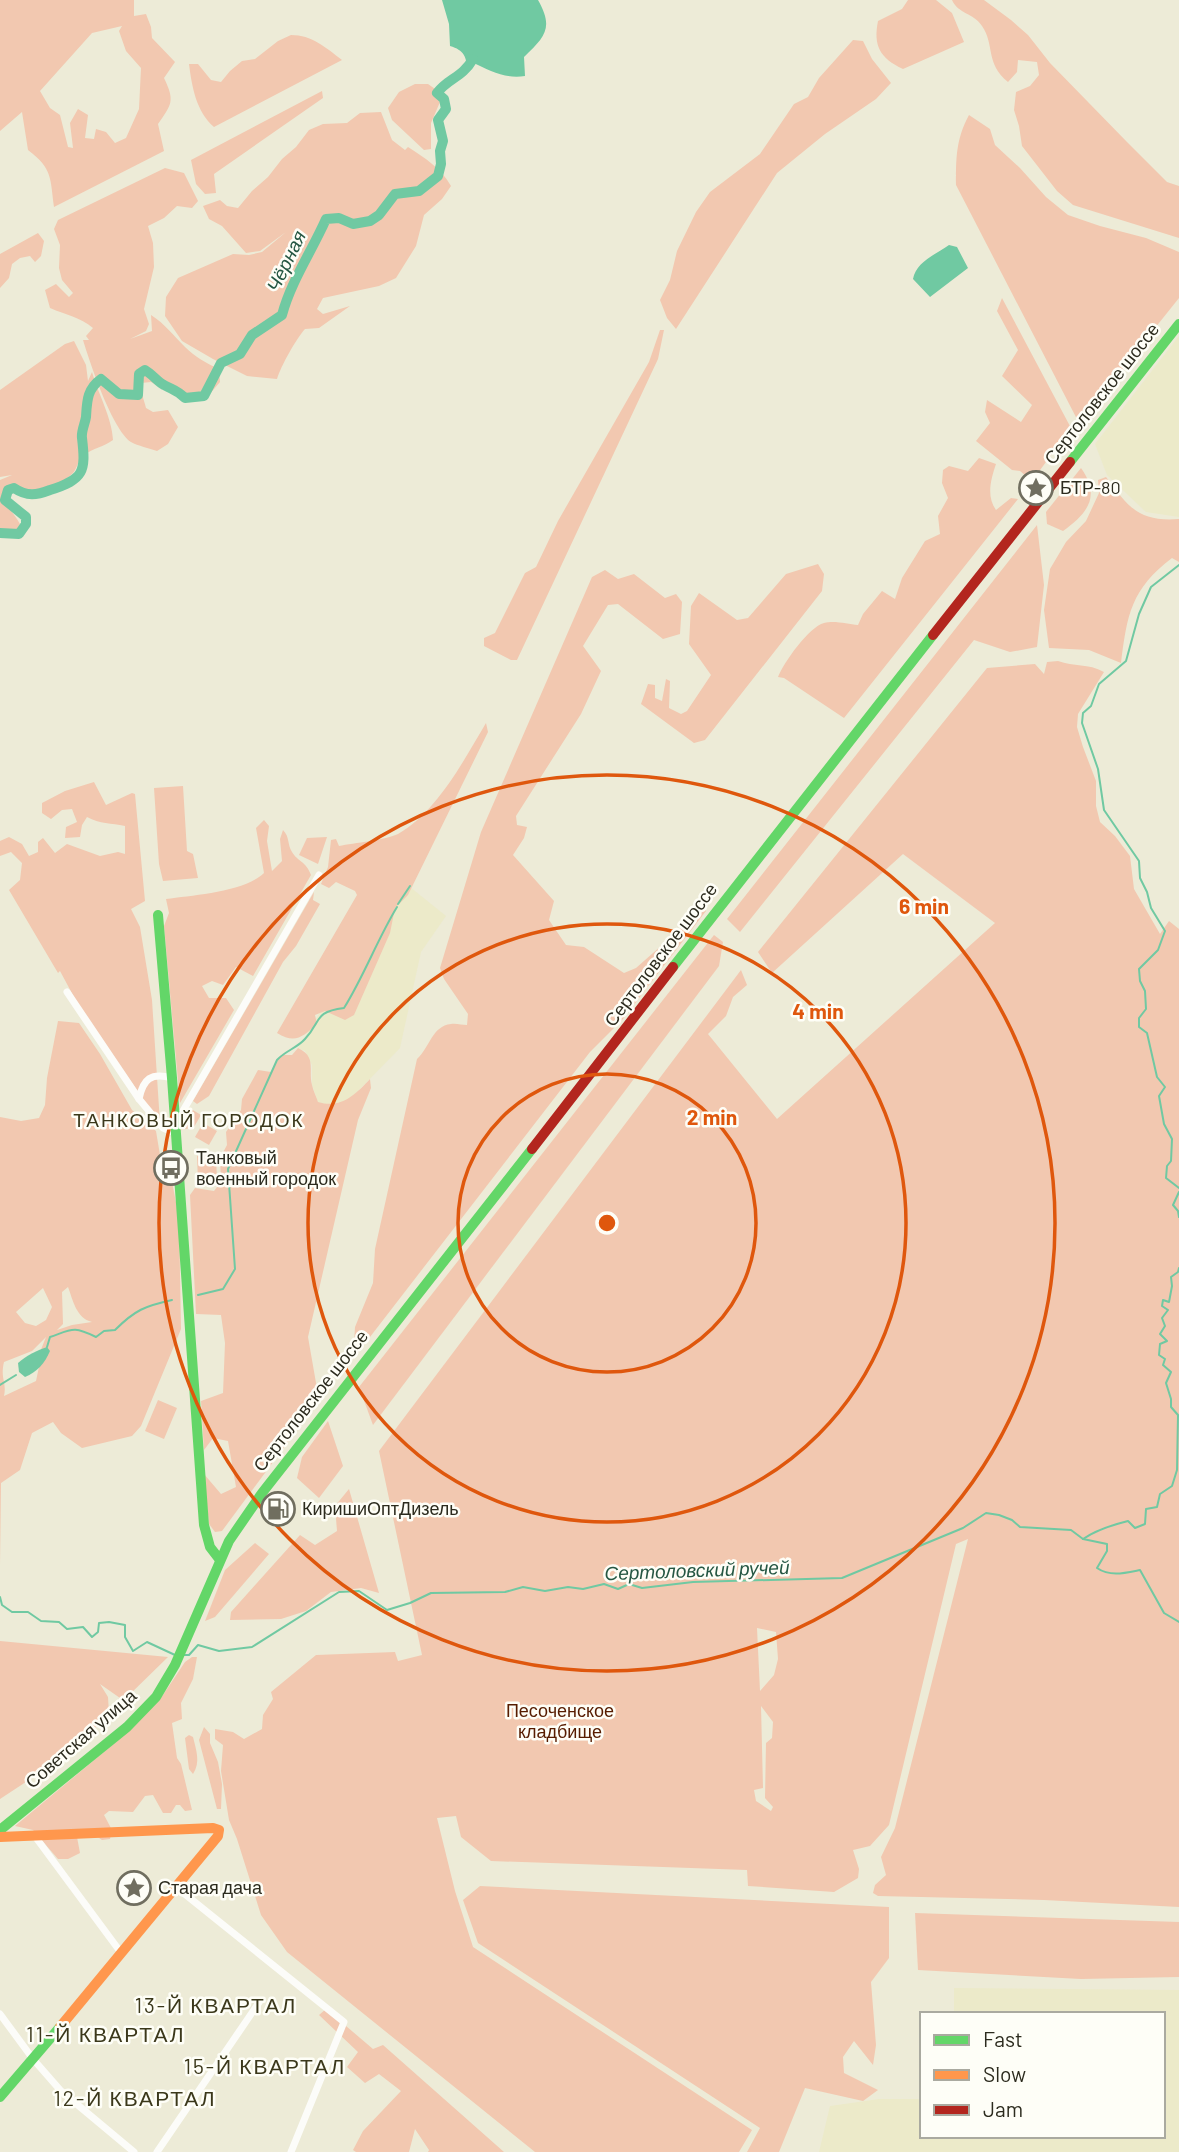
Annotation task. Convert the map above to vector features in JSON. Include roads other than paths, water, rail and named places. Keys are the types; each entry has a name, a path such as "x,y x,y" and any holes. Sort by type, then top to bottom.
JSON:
{"main road":[{"name":"Сертоловское шоссе","path":"186,1640 220,1560 237,1528 262,1493 598,1066 720,905 1179,324"},
{"path":"158,915 204,1525 211,1547 220,1560"},
{"name":"Советская улица","path":"0,1830 127,1727 156,1698 186,1640"},
{"path":"0,1837 214,1828 219,1830 218,1836 122,1954 0,2097"}],"street":[{"path":"67,992 139,1099 163,1128 175,1130 319,875"},
{"path":"139,1099 142,1084 146,1080 160,1076 172,1078"},
{"path":"34,1835 122,1954"},
{"path":"176,1887 344,2022 290,2152"},
{"path":"156,2152 260,2001"},
{"path":"0,2014 61,2091 134,2152"}],"waterway":[{"name":"Чёрная","path":"0,533 19,534 26,524 26,517 5,500 8,490 14,488 28,494 41,493 70,482 80,473 83,466 82,433 87,401 90,391 101,379 119,394 138,395 139,374 145,370 185,398 204,396 221,363 240,354 252,335 282,315 296,278 326,219 339,218 353,224 370,221 379,215 395,194 419,191 438,176 443,141 438,120 446,109 444,99 437,93 473,59"},
{"name":"Сертоловский ручей","path":"1179,565 1151,587 1139,614 1126,661 1099,684 1091,706 1083,713 1082,723 1098,769 1104,810 1139,861 1140,878 1151,908 1165,931 1158,950 1139,969 1140,981 1145,991 1146,1009 1139,1018 1139,1027 1147,1033 1157,1077 1165,1087 1159,1096 1164,1124 1172,1139 1171,1161 1167,1166 1166,1178 1179,1188"},
{"path":"398,904 410,886"},
{"path":"198,1295 223,1289 235,1269 228,1169 277,1060 305,1039 319,1018 327,1012 344,1008 397,907"},
{"name":"Сертоловский ручей","path":"1179,1192 1173,1205 1179,1217"},
{"name":"Сертоловский ручей","path":"184,1655 189,1655 198,1645 219,1651 252,1647 339,1592 359,1591 387,1610 431,1593 505,1592 523,1587 545,1591 568,1587 583,1589 604,1584 618,1589 629,1584 642,1588 693,1582 842,1578 963,1528 986,1513 1012,1520 1020,1527 1071,1530 1083,1539 1104,1528 1128,1521 1135,1528 1145,1524 1146,1509 1157,1507 1160,1494 1172,1486 1177,1470 1178,1415 1171,1407 1166,1383 1171,1372 1163,1365 1165,1359 1159,1355 1160,1344 1167,1341 1160,1334 1165,1326 1162,1318 1168,1310 1162,1306 1163,1300 1169,1302 1171,1277 1179,1268"},
{"path":"47,1347 50,1337 73,1330 96,1337 104,1331 115,1330 141,1310 172,1300"},
{"path":"0,1385 16,1375"},
{"path":"1083,1539 1107,1544 1107,1551 1097,1568 1102,1571 1118,1574 1140,1570 1164,1613 1179,1622"},
{"name":"Сертоловский ручей","path":"0,1597 2,1605 12,1612 28,1612 41,1621 59,1622 67,1629 83,1627 92,1637 98,1632 99,1623 125,1625 125,1637 133,1651 147,1642 175,1655"}],"place":[{"name":"БТР-80","path":"1036,488"},
{"name":"Танковый военный городок","path":"171,1168"},
{"name":"КиришиОптДизель","path":"278,1509"},
{"name":"Старая дача","path":"134,1888"}],"district":[{"name":"ТАНКОВЫЙ ГОРОДОК","path":"189,1120"},
{"name":"13-Й КВАРТАЛ","path":"216,2006"},
{"name":"11-Й КВАРТАЛ","path":"106,2035"},
{"name":"15-Й КВАРТАЛ","path":"265,2067"},
{"name":"12-Й КВАРТАЛ","path":"135,2099"}],"park label":[{"name":"Песоченское кладбище","path":"560,1721"}]}
